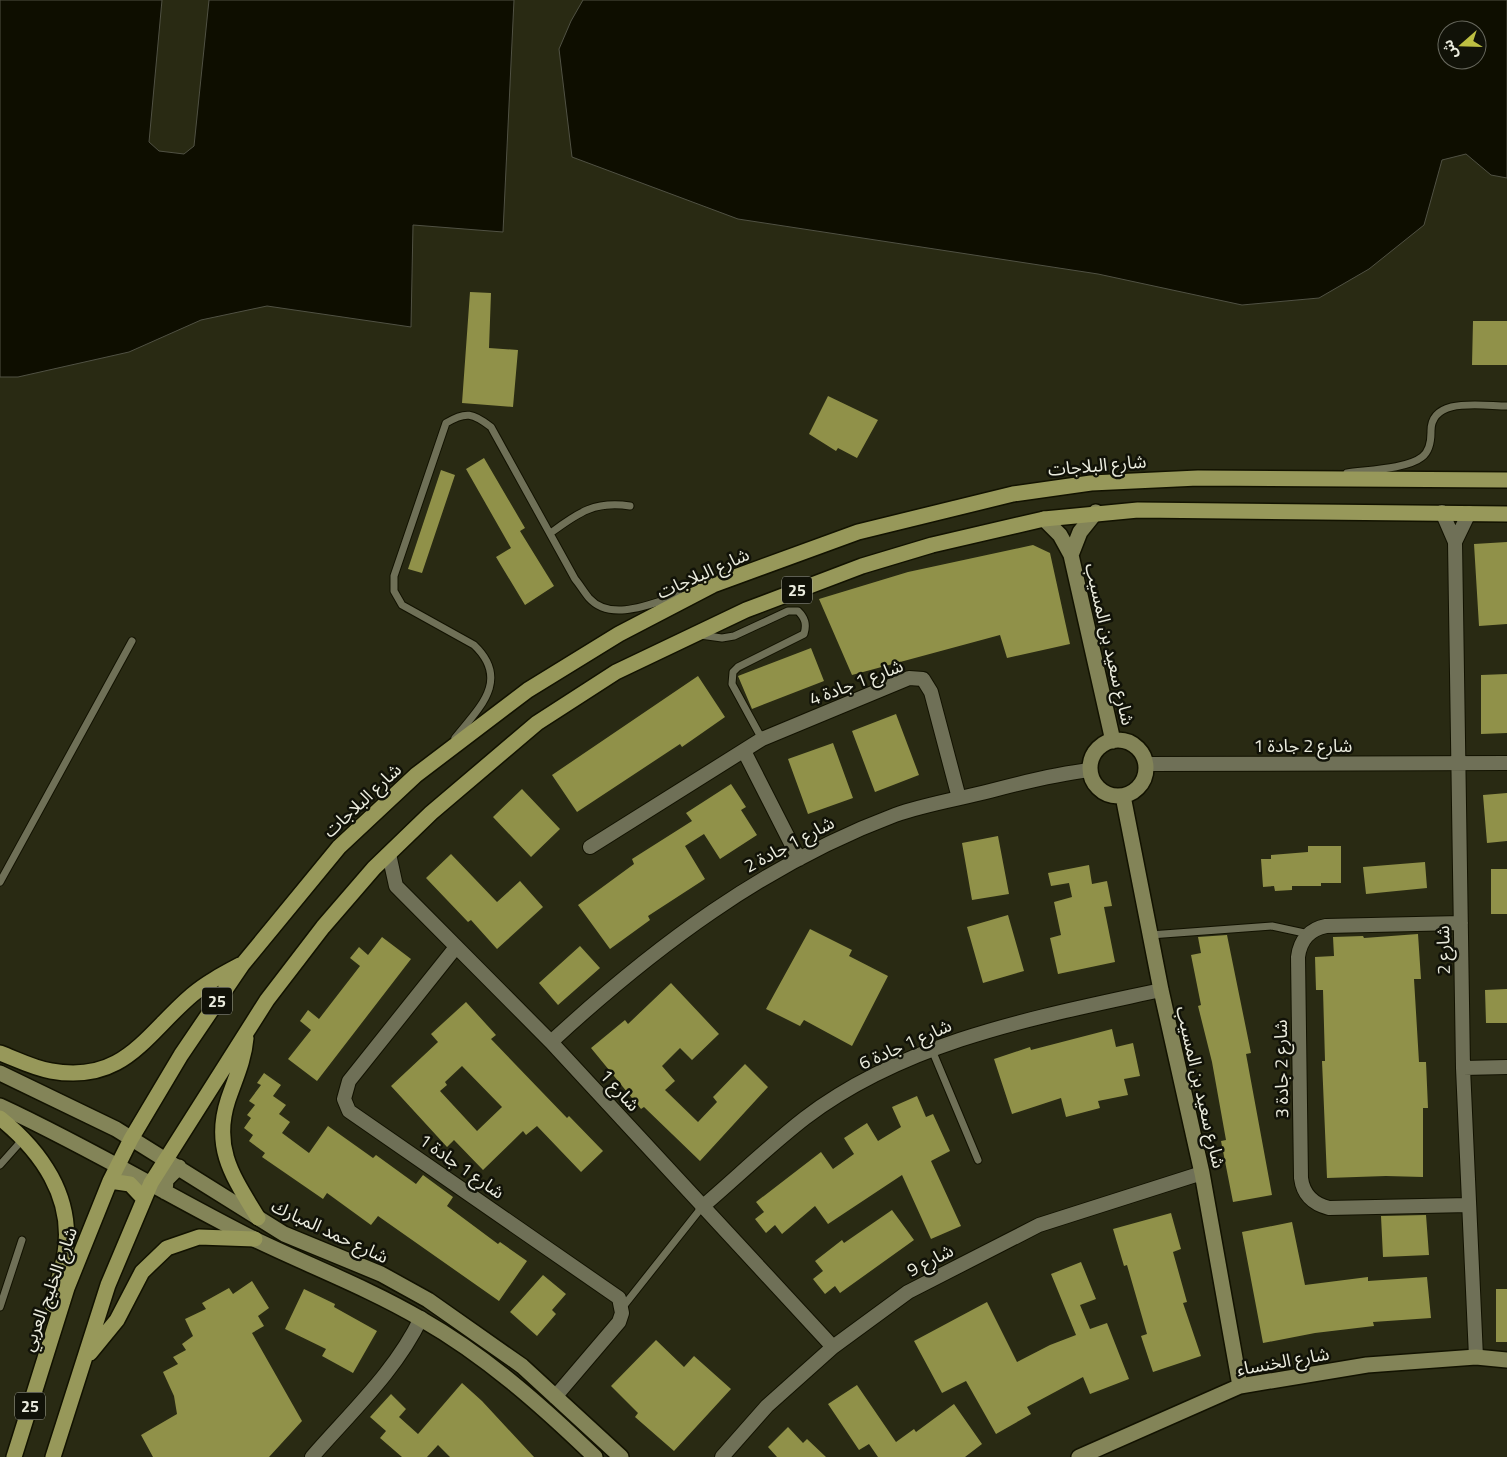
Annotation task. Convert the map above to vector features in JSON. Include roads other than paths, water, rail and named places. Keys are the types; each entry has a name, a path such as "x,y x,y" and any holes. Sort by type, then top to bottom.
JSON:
{"main road":[{"name":"شارع البلاجات","path":"132,1139 180,1055 242,964 339,847 389,797 443,753 522,694 626,630 713,586 858,532 1023,492 1090,483 1144,479 1507,480"},
{"name":"25","path":"53,1457 87,1356 108,1285 151,1183 267,1000 323,927 388,854 431,813 537,723 616,672 746,610 862,566 940,543 1044,519 1096,512 1138,510 1507,514"},
{"path":"0,1053 36,1067 61,1072 86,1072 110,1065 142,1045 193,994 224,973 242,964"},
{"path":"246,1034 242,1064 225,1112 223,1139 224,1153 232,1177 258,1218"},
{"path":"0,1118 24,1138 43,1161 57,1189 65,1220 65,1252 50,1314 46,1354"},
{"name":"شارع الخليج العربي","path":"14,1457 67,1288 110,1181 132,1139"},
{"path":"110,1181 130,1184 144,1199"},
{"path":"87,1356 117,1320 142,1272 167,1248 199,1237 255,1239"}],"street":[{"name":"شارع سعيد بن المسيب","path":"1072,555 1080,532 1096,512"},
{"name":"شارع 2","path":"1442,512 1455,542 1460,764 1463,1068 1476,1357"},
{"name":"شارع 2","path":"1455,542 1469,513"},
{"name":"شارع سعيد بن المسيب","path":"1044,519 1060,535 1072,555 1113,741"},
{"name":"شارع 1 جادة 4","path":"590,847 762,739 909,678 923,679 931,692 959,798"},
{"path":"1113,741 1127,742 1134,745 1144,756 1146,764 1145,778 1141,784 1136,790 1124,796 1108,795 1101,791 1091,778 1090,770 1094,754 1105,743 1113,741"},
{"path":"744,750 798,859"},
{"name":"شارع 2 جادة 1","path":"1146,764 1507,763"},
{"name":"شارع 1 جادة 2","path":"551,1042 644,961 693,924 744,889 798,859 897,814 1045,776 1090,770"},
{"name":"شارع سعيد بن المسيب","path":"1124,796 1161,990 1202,1173 1240,1386"},
{"name":"شارع 1","path":"388,854 396,886 551,1042 833,1348"},
{"path":"1309,934 1326,926 1461,923"},
{"name":"شارع 2 جادة 3","path":"1309,934 1301,944 1298,957 1301,1178 1305,1191 1314,1202 1329,1208 1469,1204"},
{"name":"شارع 1 جادة 1","path":"456,947 349,1081 344,1092 346,1105 349,1111 615,1294 622,1308"},
{"name":"شارع 1 جادة 6","path":"702,1207 805,1118 866,1081 932,1050 1003,1026 1161,990"},
{"path":"1463,1068 1507,1067"},
{"name":"شارع حمد المبارك","path":"0,1073 132,1139 293,1238 381,1274 428,1300 496,1346 622,1457"},
{"path":"0,1106 119,1164 165,1192 255,1239 421,1318 467,1347 507,1378 596,1457"},
{"path":"165,1192 166,1180 179,1167"},
{"name":"شارع 9","path":"722,1457 767,1406 833,1348 908,1292 1039,1225 1202,1173"},
{"path":"555,1397 619,1322 622,1308"},
{"path":"312,1457 396,1359 411,1339 421,1318"},
{"name":"شارع الخنساء","path":"1079,1457 1240,1386 1367,1366 1476,1357 1507,1360"}],"lane":[{"path":"1305,479 1408,464 1424,456 1431,443 1430,424 1438,412 1450,406 1507,406"},
{"path":"443,753 487,698 492,680 489,667 483,654 474,644 402,605 394,591 394,576 446,422 461,414 478,417 491,427 552,532 576,579 590,600 606,608 628,610 713,586"},
{"path":"552,532 580,511 610,505 630,506"},
{"path":"695,634 722,638 734,636 788,611 798,611 804,617 806,627 804,634 738,667 733,672 732,684 762,739"},
{"path":"0,882 132,641"},
{"path":"1150,935 1272,926 1309,934"},
{"path":"932,1050 978,1160"},
{"path":"0,1165 24,1138"},
{"path":"622,1308 702,1207"},
{"path":"0,1307 22,1240"}]}
